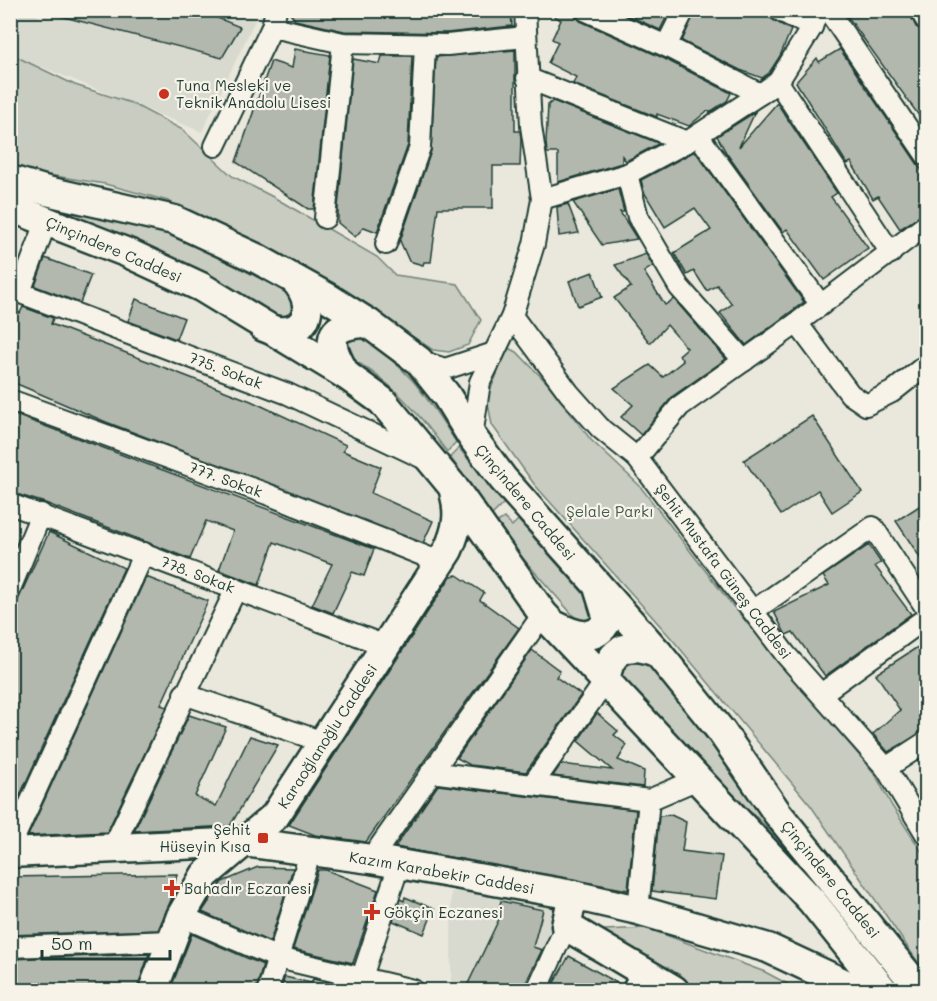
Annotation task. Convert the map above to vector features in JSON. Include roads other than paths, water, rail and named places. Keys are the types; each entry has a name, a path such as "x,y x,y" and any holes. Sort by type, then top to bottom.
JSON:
{"main road":[{"name":"Çinçindere Caddesi","path":"10,180 47,191 174,220 256,258 295,280 368,323 419,361 446,395 472,437 503,479 658,653 721,731 778,814 920,990"},
{"name":"Çinçindere Caddesi","path":"10,207 47,220 201,287 346,375 382,400 454,488 548,619 812,901 883,990"},
{"path":"262,326 273,331 285,331 303,322 308,313 308,303 306,293 295,280"},
{"path":"346,375 332,349 333,338 339,327 346,324 368,323"},
{"name":"Karaoğlanoğlu Caddesi","path":"153,990 177,928 205,875 275,816 440,562 455,535 460,513 454,488"},
{"path":"440,562 480,552 505,560"},
{"path":"548,619 573,635 596,634 604,628 608,619 599,588"},
{"path":"606,680 608,668 626,648 642,645 658,653"},
{"name":"Kazım Karabekir Caddesi","path":"10,853 244,842 371,859 573,895 638,910 768,948 858,990"},
{"path":"573,895 566,926 637,981 674,990"}],"street":[{"path":"472,437 480,382 513,316 534,244 542,199 527,78 525,10"},
{"path":"585,10 666,46 760,94"},
{"path":"666,46 684,10"},
{"path":"542,199 627,174 693,138 778,82 815,19 779,10"},
{"path":"828,10 927,155"},
{"path":"920,10 927,20"},
{"path":"215,146 274,19 343,43 425,45 525,37"},
{"path":"325,218 343,43"},
{"path":"386,244 420,147 425,45"},
{"path":"527,78 693,138 821,305"},
{"path":"778,82 891,253"},
{"path":"627,174 638,217 679,286 744,361"},
{"path":"15,291 47,220"},
{"path":"637,459 680,406 797,323 927,225"},
{"name":"775. Sokak","path":"15,291 288,394 435,464"},
{"name":"Şehit Mustafa Güneş Caddesi","path":"513,316 569,393 601,429 637,459 675,505 753,611 886,768 927,834"},
{"path":"797,323 850,394 866,405 892,392 927,365"},
{"path":"419,361 445,369 494,353"},
{"name":"777. Sokak","path":"10,400 267,494 440,562"},
{"name":"778. Sokak","path":"10,504 386,646"},
{"path":"10,589 41,514"},
{"path":"753,611 873,527 927,608"},
{"path":"10,847 144,554"},
{"path":"113,847 236,589"},
{"path":"821,694 927,618"},
{"path":"371,859 431,772 548,619"},
{"path":"532,785 606,680"},
{"path":"184,694 323,742"},
{"path":"886,768 927,742"},
{"path":"431,772 649,800 698,779"},
{"path":"638,910 649,800"},
{"path":"268,990 312,850"},
{"path":"361,980 399,865"},
{"path":"537,990 566,926"},
{"path":"10,947 177,928 361,980 413,990"}],"place":[{"name":"Tuna Mesleki ve Teknik Anadolu Lisesi","path":"164,94"},
{"name":"Şehit Hüseyin Kısa","path":"263,838"},
{"name":"Bahadır Eczanesi","path":"172,888"},
{"name":"Gökçin Eczanesi","path":"372,912"}],"park label":[{"name":"Şelale Parkı","path":"610,511"}]}
